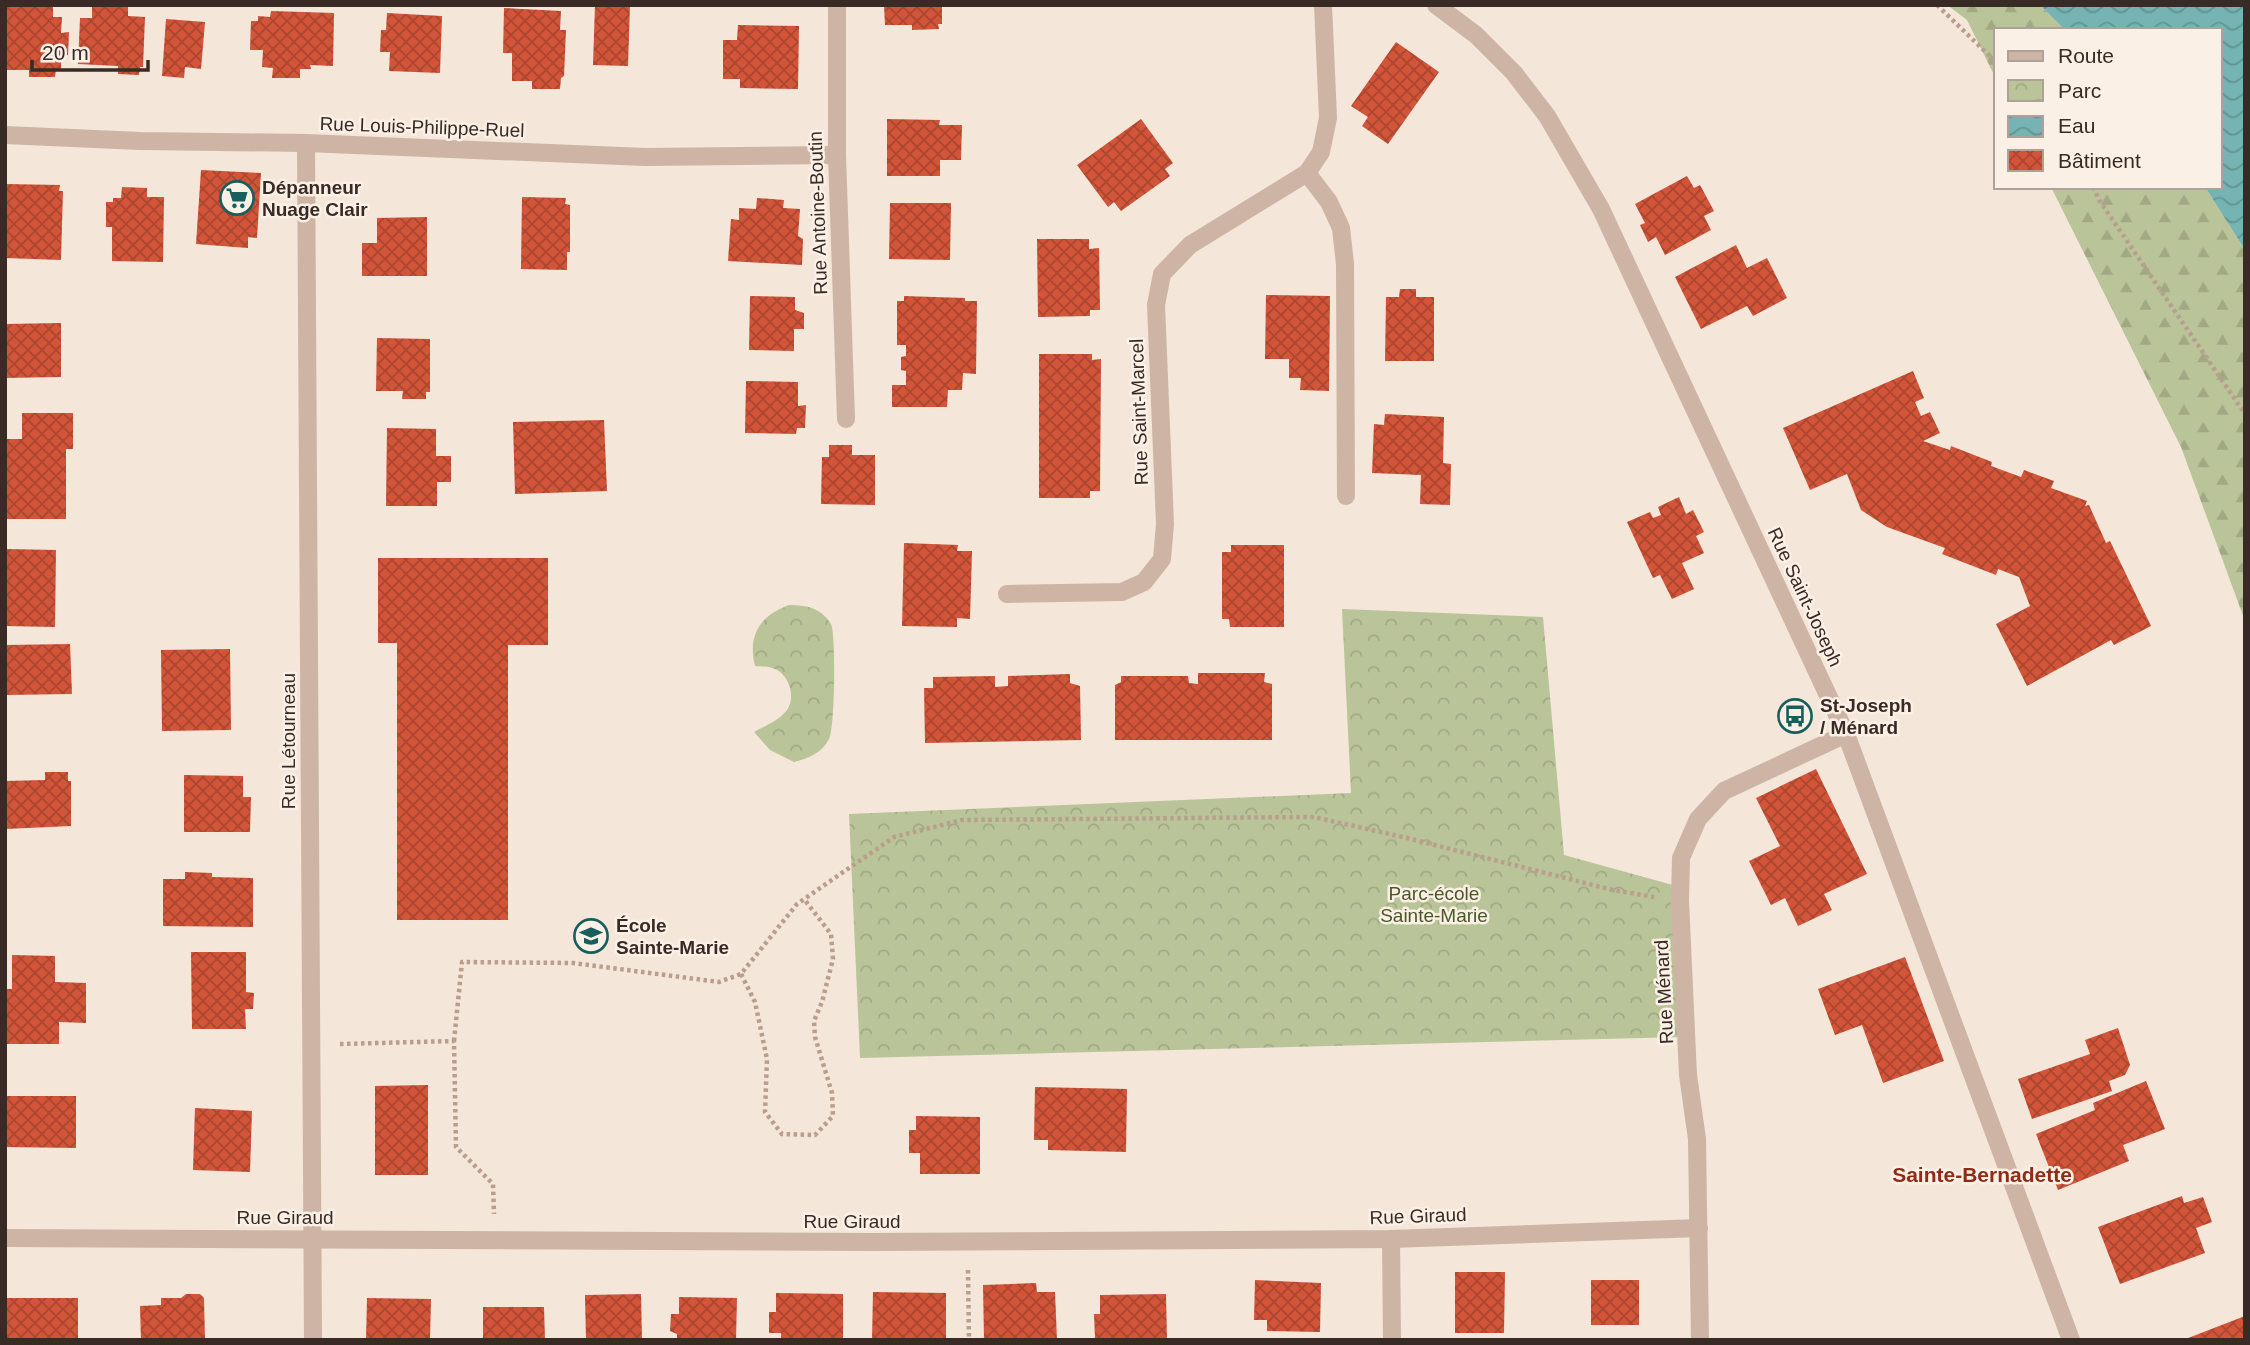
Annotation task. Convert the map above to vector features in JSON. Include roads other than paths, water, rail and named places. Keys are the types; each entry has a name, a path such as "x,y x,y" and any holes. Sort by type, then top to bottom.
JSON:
{"street":[{"name":"Rue Antoine-Boutin","path":"837,5 836,155 846,419"},
{"path":"1323,5 1328,118 1321,152 1307,173 1329,202 1341,228 1345,264 1346,496"},
{"name":"Rue Saint-Joseph","path":"1436,5 1476,35 1514,73 1547,116 1601,209 1846,734 2071,1340"},
{"name":"Rue Louis-Philippe-Ruel","path":"5,135 140,141 306,143 645,157 836,155"},
{"name":"Rue Létourneau","path":"306,143 313,1340"},
{"name":"Rue Saint-Marcel","path":"1007,594 1122,592 1144,582 1162,559 1165,524 1156,305 1163,274 1190,245 1307,173"},
{"name":"Rue Ménard","path":"1700,1340 1697,1139 1688,1074 1680,901 1681,858 1698,819 1724,791 1846,734"},
{"name":"Rue Giraud","path":"5,1238 967,1241 1391,1238 1699,1228"},
{"path":"1391,1238 1392,1340"}],"water":[{"path":"2040,5 2245,5 2245,250 2206,189 2222,189 2222,28 2063,28"}],"place":[{"name":"Dépanneur Nuage Clair","path":"237,198"},
{"name":"St-Joseph / Ménard","path":"1795,716"},
{"name":"École Sainte-Marie","path":"591,936"}],"district":[{"name":"Sainte-Bernadette","path":"1982,1174"}],"park label":[{"name":"Parc-école Sainte-Marie","path":"1434,904"}]}
